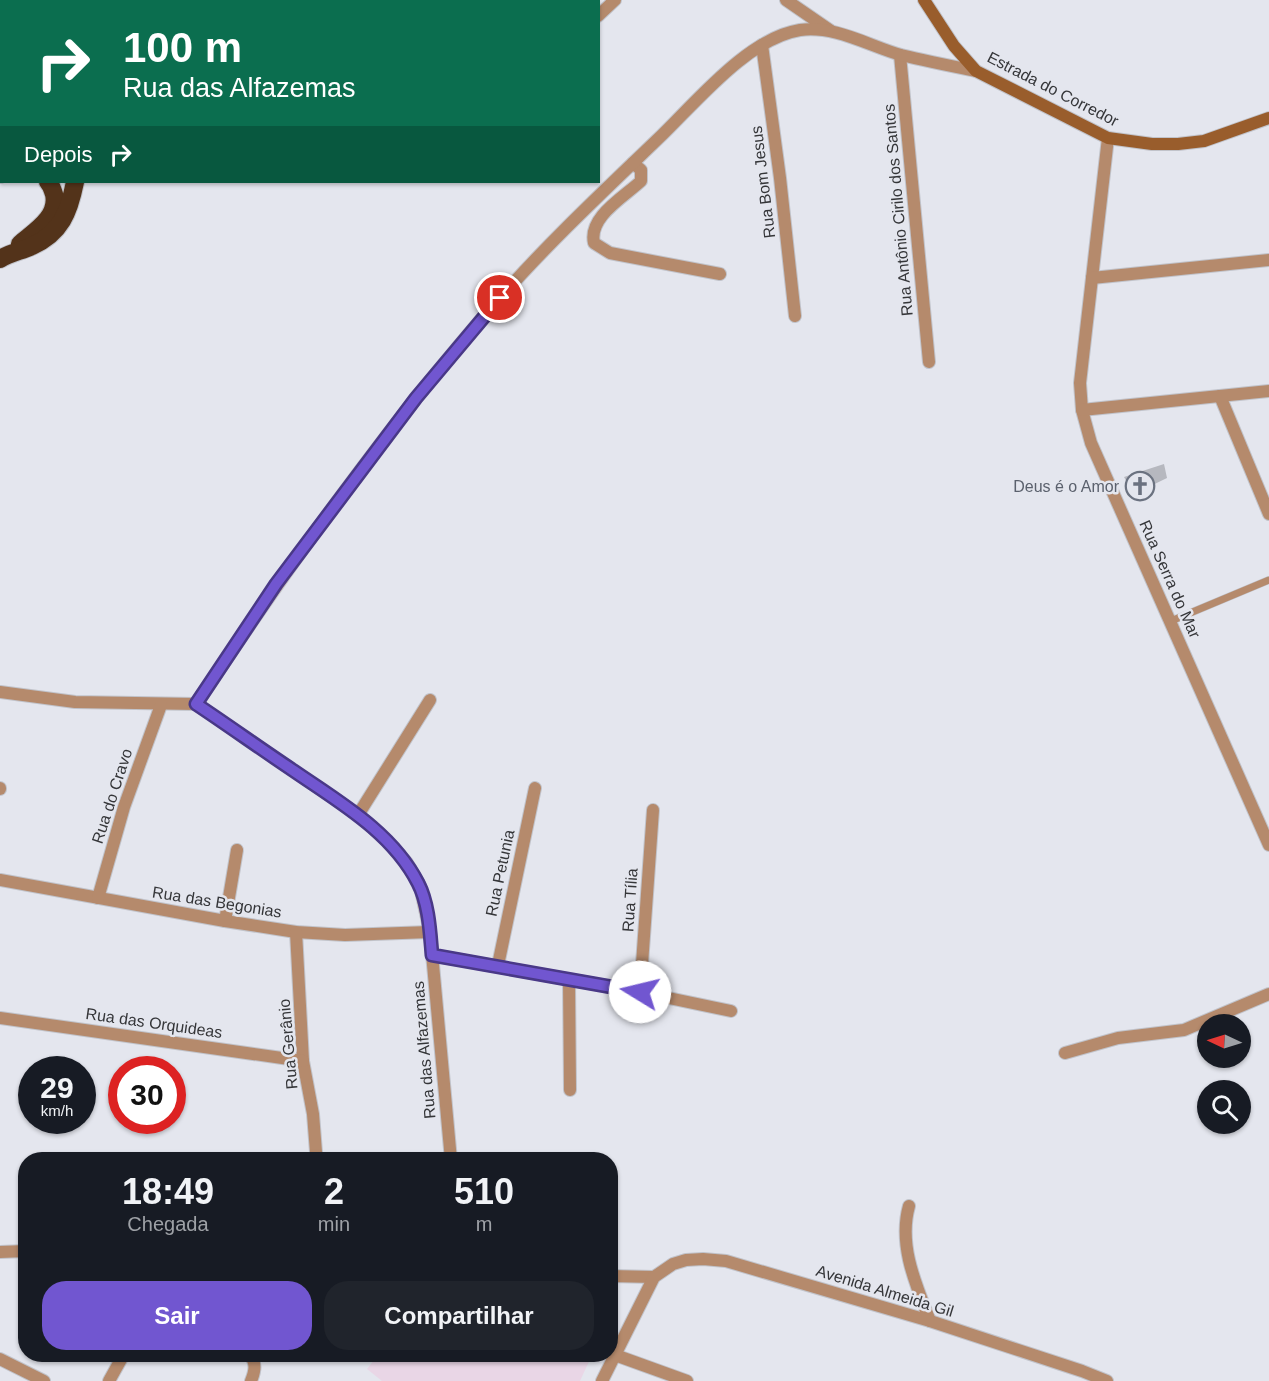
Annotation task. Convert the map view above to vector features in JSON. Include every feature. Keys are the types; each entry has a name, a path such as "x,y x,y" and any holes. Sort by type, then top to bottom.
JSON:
{"highway":[{"path":"4,256 51,216 55,200 50,183"},
{"path":"4,256 32,246 54,233 66,216 75,183"}],"street":[{"path":"600,13 615,0"},
{"path":"786,0 832,31 900,55 976,71"},
{"name":"Estrada do Corredor","path":"924,0 954,46 976,71 1108,138 1152,144 1204,141 1269,118"},
{"path":"0,692 75,702 196,704 276,584 416,398 500,298 577,217 742,58 783,35 802,30 832,31"},
{"name":"Rua Bom Jesus","path":"762,45 795,316"},
{"name":"Rua Antônio Cirilo dos Santos","path":"900,55 929,362"},
{"name":"Rua Serra do Mar","path":"1108,138 1080,383 1082,410 1091,443 1269,845"},
{"path":"633,163 640,170 641,181 597,220 592,236 594,243 610,254 720,274"},
{"path":"1092,278 1269,260"},
{"path":"1082,410 1269,391"},
{"path":"1220,396 1269,514"},
{"path":"358,815 430,700"},
{"name":"Rua das Alfazemas","path":"196,704 358,815 407,862 420,885 430,932 450,1152"},
{"name":"Rua do Cravo","path":"98,898 124,807 161,705"},
{"name":"Rua Petunia","path":"498,965 535,788"},
{"name":"Rua Tília","path":"640,992 653,810"},
{"path":"225,921 237,850"},
{"name":"Rua das Begonias","path":"0,880 296,932 345,934 430,932"},
{"name":"Rua Gerânio","path":"296,932 303,1061 313,1114 316,1152"},
{"path":"432,955 498,965 569,981 640,992 730,1011"},
{"path":"569,981 570,1090"},
{"path":"1065,1053 1118,1038 1184,1030 1269,994"},
{"name":"Rua das Orquideas","path":"0,1018 303,1061"},
{"path":"909,1206 904,1222 906,1245 913,1279 930,1321"},
{"path":"0,1252 18,1251"},
{"name":"Avenida Almeida Gil","path":"654,1277 673,1264 686,1260 703,1258 726,1261 930,1321 1107,1381"},
{"path":"618,1276 654,1277 618,1349"},
{"path":"618,1356 687,1381"},
{"path":"0,1359 44,1381"},
{"path":"109,1381 120,1362"},
{"path":"251,1381 255,1371 255,1362"},
{"path":"602,1381 612,1362"},
{"path":"1073,1381 1082,1371"}],"lane":[{"path":"1171,621 1269,580"}],"shaded area":[{"path":"373,1362 589,1362 580,1381 382,1381 367,1369"}],"building":[{"name":"Deus é o Amor","path":"1164,464 1167,478 1134,494 1124,477"}],"place":[{"name":"Deus é o Amor","path":"1140,486"}],"route":[{"path":"500,298 416,398 276,584 196,704 358,815 407,862 420,885 426,908 432,955 640,992"}]}
